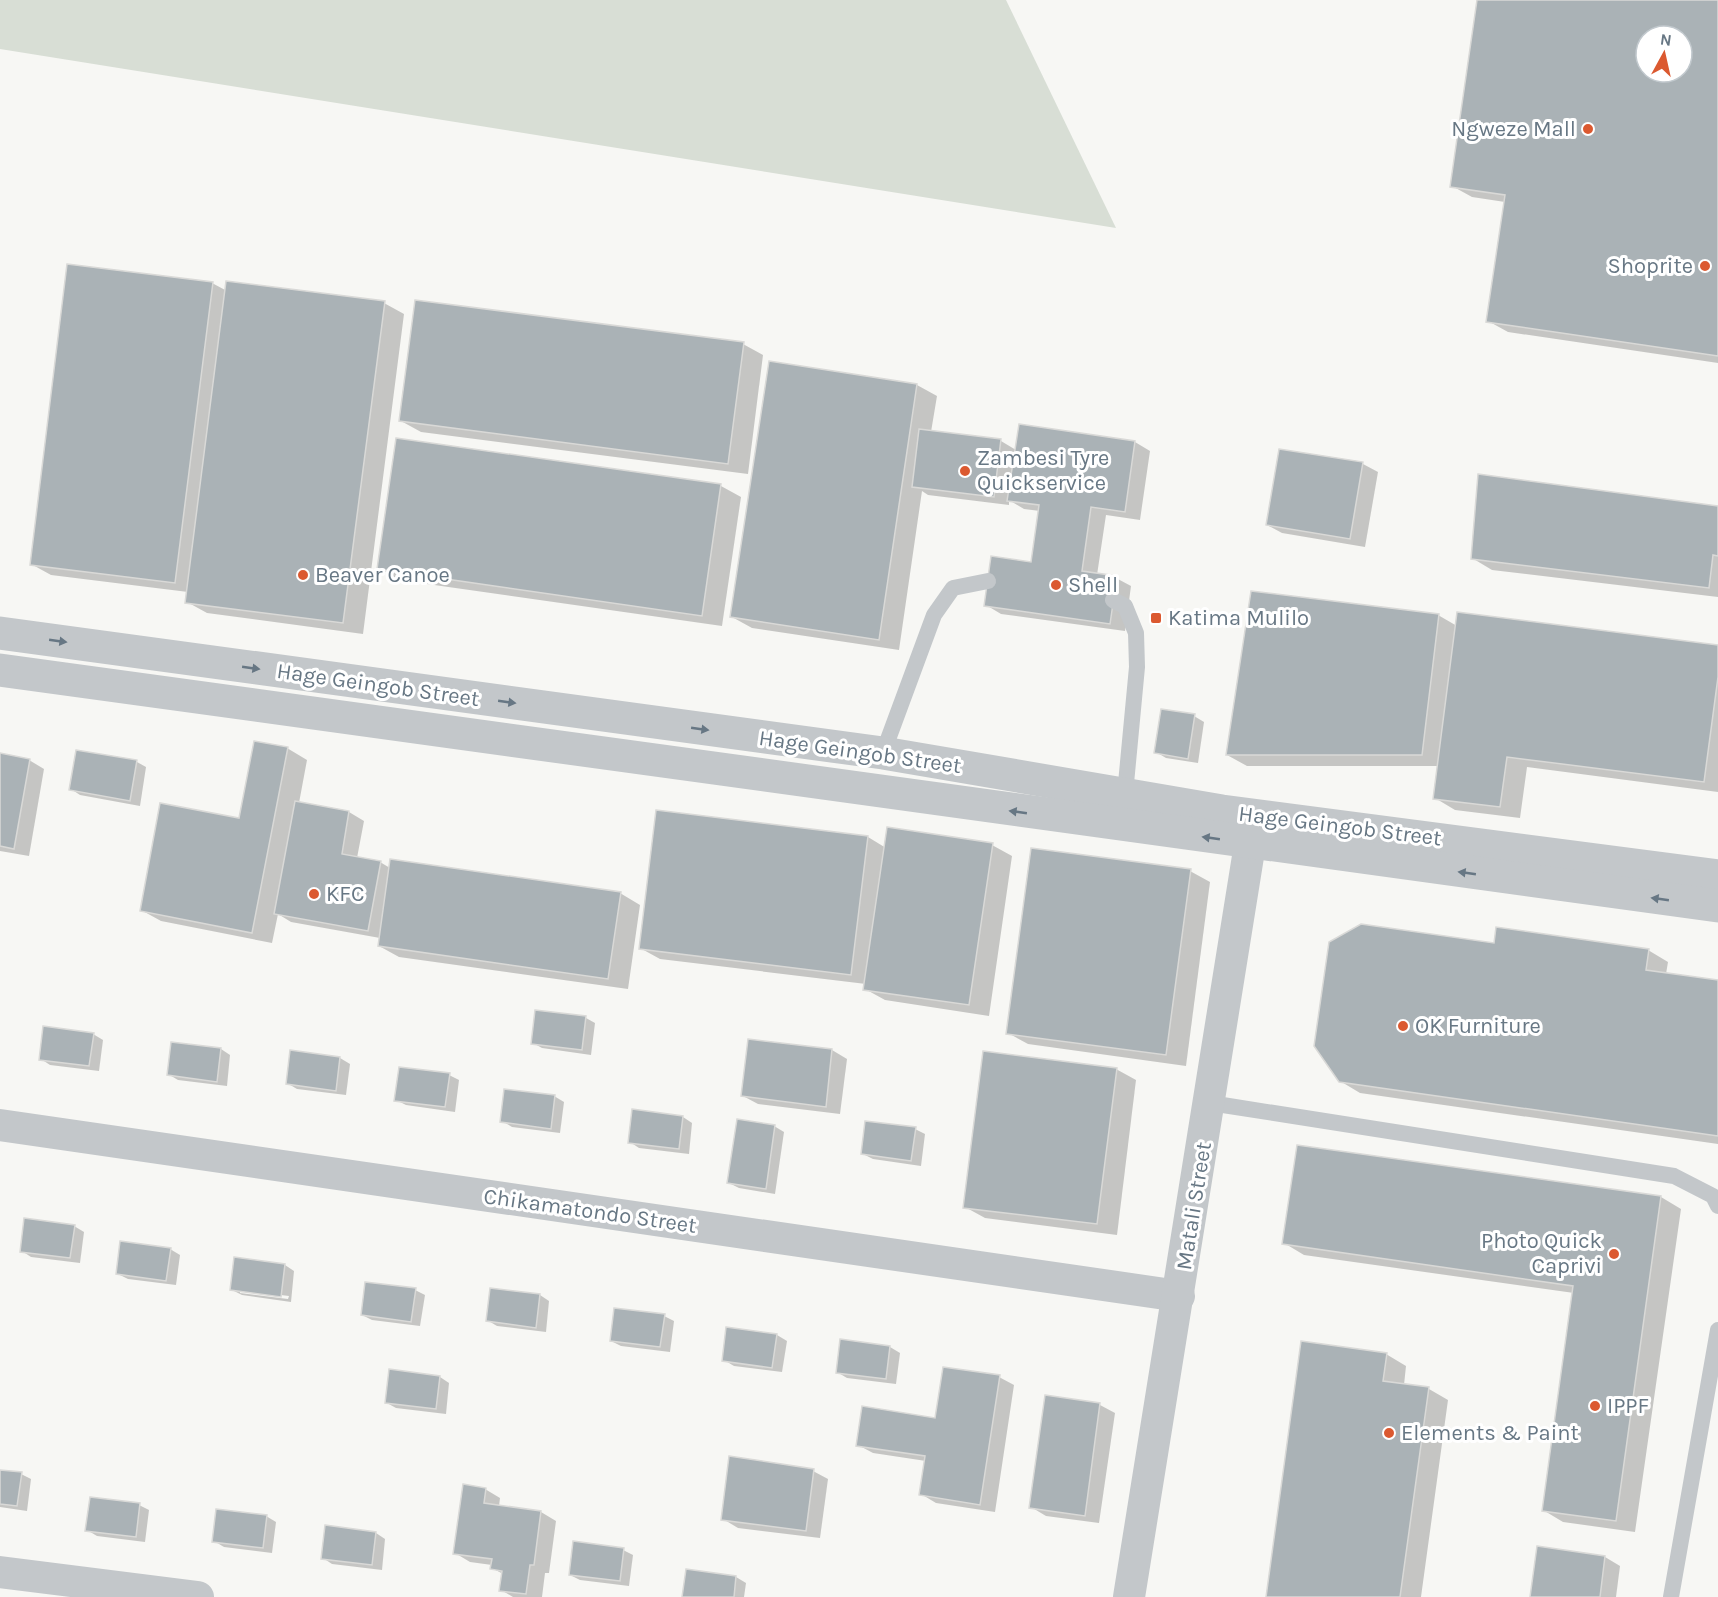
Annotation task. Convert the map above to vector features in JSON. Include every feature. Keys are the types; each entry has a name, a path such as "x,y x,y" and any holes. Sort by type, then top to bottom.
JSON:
{"street":[{"name":"Hage Geingob Street","path":"0,633 883,753 1125,794 1250,829 1718,906"},
{"name":"Hage Geingob Street","path":"0,670 1250,829 1718,876"},
{"name":"Matali Street","path":"1129,1597 1210,1103 1250,829"},
{"name":"Chikamatondo Street","path":"0,1125 1179,1296"},
{"path":"0,1572 198,1597"}],"lane":[{"path":"883,753 934,615 953,588 988,581"},
{"path":"1113,600 1125,606 1136,633 1137,667 1125,794"},
{"path":"1210,1103 1674,1176 1713,1196 1718,1206"},
{"path":"1671,1597 1718,1330"}],"shaded area":[{"path":"0,0 1006,0 1116,228 0,49"}],"building":[{"name":"Ngweze Mall","path":"1477,0 1718,0 1718,356 1486,322 1505,195 1450,187"},
{"path":"67,264 213,282 175,583 30,565"},
{"path":"226,281 385,301 343,623 185,603"},
{"path":"415,300 744,342 728,464 399,421"},
{"path":"769,361 917,384 879,640 730,617"},
{"path":"1019,424 1135,441 1125,512 1091,507 1082,571 1117,576 1110,624 984,606 991,556 1031,562 1039,505 1007,501"},
{"path":"919,429 1001,439 994,497 912,487"},
{"path":"396,438 721,484 702,616 377,569"},
{"path":"1279,449 1363,462 1350,539 1266,525"},
{"path":"1478,474 1718,506 1718,556 1713,555 1709,588 1471,559"},
{"path":"1251,591 1439,614 1422,755 1226,755"},
{"path":"1457,612 1718,645 1718,677 1704,782 1507,757 1500,807 1433,799"},
{"path":"1161,709 1195,714 1188,759 1154,753"},
{"path":"254,741 288,747 252,933 140,911 160,803 239,818"},
{"path":"76,750 137,760 130,801 69,790"},
{"path":"0,753 30,759 14,849 0,846"},
{"path":"295,801 349,811 342,854 381,861 368,931 274,914"},
{"path":"656,810 868,836 851,975 639,949"},
{"path":"887,827 993,843 969,1005 863,990"},
{"path":"1031,848 1191,869 1166,1055 1006,1034"},
{"path":"390,859 621,892 608,979 378,946"},
{"path":"1361,924 1494,943 1496,927 1649,949 1646,970 1718,980 1718,1136 1339,1082 1314,1046 1329,942"},
{"path":"535,1010 586,1016 582,1050 531,1044"},
{"path":"43,1026 94,1033 89,1066 39,1060"},
{"path":"748,1039 832,1049 826,1107 741,1096"},
{"path":"171,1042 221,1048 217,1082 167,1075"},
{"path":"290,1050 340,1057 336,1091 286,1084"},
{"path":"983,1051 1117,1068 1097,1224 963,1208"},
{"path":"399,1067 450,1073 445,1107 394,1101"},
{"path":"504,1089 555,1095 551,1129 500,1122"},
{"path":"632,1109 683,1116 679,1149 628,1143"},
{"path":"737,1119 775,1125 766,1189 727,1183"},
{"path":"865,1121 916,1127 911,1161 861,1154"},
{"path":"1297,1145 1661,1196 1616,1521 1542,1511 1573,1286 1282,1244"},
{"path":"24,1218 75,1225 70,1258 20,1252"},
{"path":"120,1241 171,1248 166,1281 116,1274"},
{"path":"234,1257 285,1264 281,1297 230,1290"},
{"path":"365,1282 416,1288 411,1322 361,1315"},
{"path":"490,1288 540,1294 536,1328 486,1321"},
{"path":"614,1308 665,1314 660,1347 610,1341"},
{"path":"726,1327 777,1334 772,1368 722,1361"},
{"path":"840,1339 890,1346 886,1379 836,1373"},
{"path":"1301,1341 1387,1353 1383,1381 1429,1387 1400,1597 1266,1597"},
{"path":"943,1367 1000,1375 980,1505 919,1495 925,1456 856,1446 862,1406 935,1418"},
{"path":"389,1369 440,1376 436,1409 385,1403"},
{"path":"1045,1395 1100,1403 1085,1516 1029,1508"},
{"path":"729,1456 814,1469 806,1531 721,1520"},
{"path":"0,1470 22,1472 17,1506 0,1504"},
{"path":"463,1484 486,1488 484,1503 541,1511 534,1565 530,1565 526,1594 499,1591 502,1571 490,1569 492,1559 453,1554"},
{"path":"90,1497 140,1503 136,1537 85,1531"},
{"path":"216,1509 267,1515 263,1548 212,1542"},
{"path":"325,1525 376,1532 372,1565 321,1559"},
{"path":"573,1541 624,1548 620,1581 569,1575"},
{"path":"1537,1546 1605,1556 1600,1597 1530,1597"},
{"path":"686,1569 736,1576 734,1597 682,1597"}],"place":[{"name":"Ngweze Mall","path":"1588,129"},
{"name":"Shoprite","path":"1705,266"},
{"name":"Zambesi Tyre Quickservice","path":"965,471"},
{"name":"Beaver Canoe","path":"303,575"},
{"name":"Shell","path":"1056,585"},
{"name":"Katima Mulilo","path":"1156,618"},
{"name":"KFC","path":"314,894"},
{"name":"OK Furniture","path":"1403,1026"},
{"name":"Photo Quick Caprivi","path":"1614,1254"},
{"name":"IPPF","path":"1595,1406"},
{"name":"Elements & Paint","path":"1389,1433"}]}
